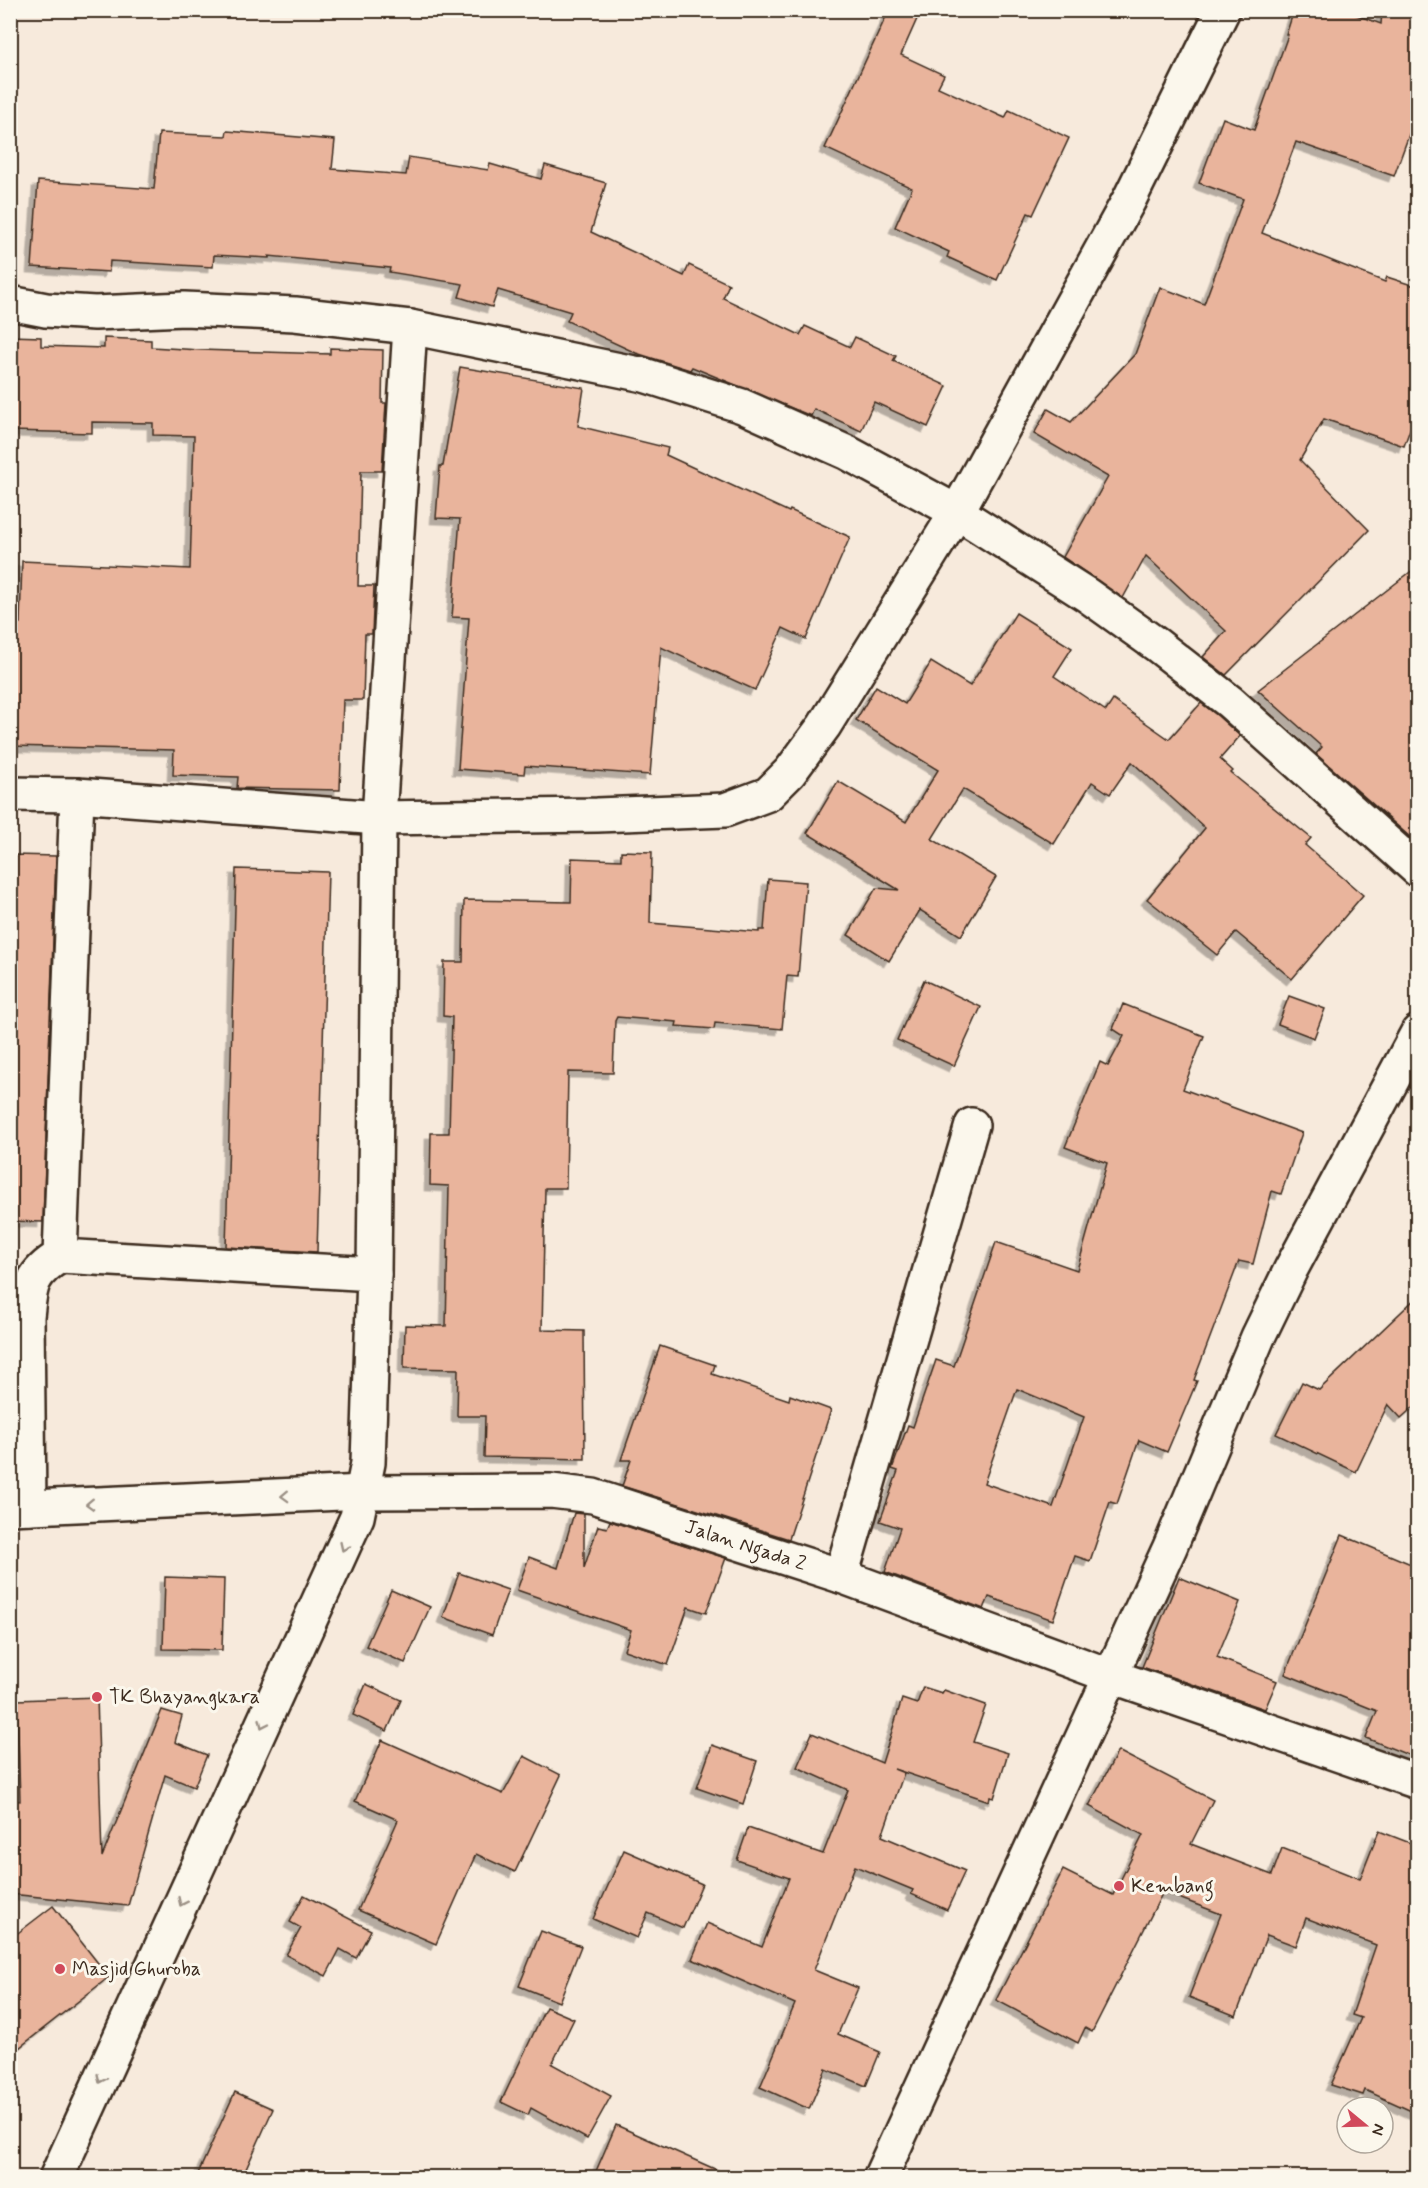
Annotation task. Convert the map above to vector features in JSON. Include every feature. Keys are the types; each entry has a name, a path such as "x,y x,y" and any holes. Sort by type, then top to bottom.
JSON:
{"street":[{"path":"10,794 77,795 379,818 597,816 725,810 768,794 790,772 824,726 957,512 1039,367 1129,200 1223,10"},
{"path":"10,303 46,310 95,312 184,309 296,314 410,327 644,375 742,406 848,453 957,512 1088,595 1230,702 1418,870"},
{"path":"56,2178 357,1517 364,1492 368,1463 374,1274 379,818 410,327"},
{"path":"60,1256 77,795"},
{"path":"880,2178 1170,1547 1258,1337 1291,1269 1418,1032"},
{"path":"841,1576 972,1125"},
{"path":"20,1507 29,1294 36,1274 60,1256 374,1274"},
{"name":"Jalan Ngada 2","path":"20,1507 364,1492 551,1491 593,1496 841,1576 1111,1676 1418,1782"}],"building":[{"path":"889,10 921,10 901,55 944,75 938,87 1005,118 1009,110 1069,138 1033,215 1028,213 997,280 947,257 949,252 895,227 912,188 825,148"},
{"path":"1294,10 1343,10 1381,24 1382,11 1418,15 1418,110 1394,176 1296,142 1262,233 1385,282 1387,277 1418,287 1418,407 1404,446 1324,419 1300,460 1369,530 1226,675 1203,657 1226,631 1146,556 1123,598 1063,557 1108,477 1034,434 1048,409 1071,422 1135,354 1160,287 1204,304 1243,199 1199,183 1223,118 1254,130 1288,35 1286,35"},
{"path":"227,131 335,140 332,169 406,175 409,157 488,170 490,164 541,179 545,165 606,183 591,232 684,276 689,265 729,284 723,298 800,335 805,326 850,347 855,337 896,356 893,361 947,386 928,427 874,402 861,431 814,409 811,416 692,367 690,370 636,353 567,321 571,312 498,290 492,307 459,297 463,284 389,272 390,268 269,256 269,258 214,255 213,267 110,261 109,272 32,267 38,181 154,189 159,133 226,136"},
{"path":"10,336 41,337 41,346 104,348 104,338 151,340 151,347 200,350 330,354 330,348 383,350 382,403 386,403 382,471 361,471 358,586 374,586 372,634 365,634 363,700 343,700 340,790 237,788 238,777 173,775 174,750 10,746 10,623 20,623 22,561 190,569 194,436 153,435 153,423 92,422 92,433 10,431"},
{"path":"460,367 584,388 578,426 668,448 666,455 789,512 790,510 850,537 806,639 783,628 755,690 661,647 650,775 525,766 524,774 458,769 469,618 452,617 460,519 436,518 440,466 443,466"},
{"path":"1418,566 1418,844 1316,754 1322,747 1258,690"},
{"path":"1016,613 1072,648 1054,676 1106,711 1113,700 1169,739 1201,703 1218,716 1240,736 1220,759 1233,771 1231,773 1311,838 1305,845 1363,895 1292,979 1236,932 1217,955 1147,899 1205,828 1132,762 1110,794 1092,782 1054,844 963,789 932,839 996,877 961,936 920,910 889,961 848,935 876,888 899,890 807,833 838,781 906,822 938,770 856,720 876,686 905,704 931,662 970,686"},
{"path":"621,851 652,852 650,923 759,932 759,930 764,930 768,879 806,882 798,977 787,976 782,1029 715,1023 714,1029 676,1026 677,1022 617,1017 613,1073 568,1072 566,1188 545,1188 542,1330 584,1331 585,1459 484,1457 485,1416 457,1416 458,1369 404,1368 405,1325 446,1326 449,1186 430,1185 431,1133 449,1133 452,1017 443,1016 444,962 463,962 464,900 571,902 572,858 621,860"},
{"path":"14,855 56,856 43,1222 10,1221 10,998"},
{"path":"236,869 328,872 317,1252 226,1247"},
{"path":"924,980 981,1007 954,1066 897,1040"},
{"path":"1289,996 1325,1009 1314,1038 1278,1024"},
{"path":"1123,1004 1204,1036 1183,1089 1302,1133 1281,1194 1272,1191 1253,1264 1239,1261 1194,1380 1197,1381 1167,1452 1139,1440 1117,1504 1110,1502 1090,1561 1075,1556 1053,1620 989,1597 984,1609 885,1572 900,1528 880,1521 898,1471 892,1469 908,1425 913,1427 936,1360 954,1366 996,1242 1077,1270 1107,1163 1065,1147 1100,1062 1108,1066 1124,1036 1113,1029","holes":["1017,1389 1084,1417 1053,1507 984,1483"]},
{"path":"1418,1296 1418,1403 1401,1418 1388,1404 1356,1472 1276,1434 1302,1382 1319,1390"},
{"path":"660,1346 715,1365 712,1374 789,1400 790,1395 831,1410 789,1539 622,1486 631,1460 621,1460"},
{"path":"574,1513 584,1514 584,1568 598,1526 607,1528 610,1521 726,1558 706,1613 688,1607 668,1665 624,1650 631,1630 517,1590 529,1557 558,1568"},
{"path":"1342,1535 1418,1567 1418,1759 1366,1738 1377,1711 1285,1674"},
{"path":"459,1573 508,1590 492,1635 443,1617"},
{"path":"165,1577 224,1579 222,1650 163,1649"},
{"path":"1179,1577 1240,1602 1217,1657 1277,1681 1265,1709 1142,1667"},
{"path":"391,1590 430,1607 405,1663 366,1646"},
{"path":"366,1684 401,1700 387,1731 353,1715"},
{"path":"923,1687 942,1693 944,1690 986,1705 973,1742 1008,1753 994,1798 990,1797 989,1801 894,1769 904,1773 882,1836 965,1871 947,1910 911,1894 913,1890 855,1866 814,1970 858,1988 838,2034 880,2052 866,2086 826,2069 809,2109 760,2087 795,2004 692,1959 707,1923 762,1947 789,1878 737,1860 748,1828 823,1854 848,1790 797,1767 812,1733 882,1763 902,1699 917,1704"},
{"path":"97,1697 102,1857 162,1710 182,1716 175,1742 207,1755 194,1787 165,1775 128,1906 10,1894 10,1800 20,1801 17,1700"},
{"path":"382,1740 503,1794 524,1756 561,1775 515,1872 476,1854 436,1944 358,1910 398,1820 355,1801"},
{"path":"712,1745 757,1761 743,1804 697,1788"},
{"path":"1118,1751 1213,1800 1191,1844 1272,1875 1282,1848 1360,1879 1379,1831 1418,1846 1418,2114 1395,2104 1395,2095 1376,2095 1365,2090 1363,2095 1331,2085 1361,2018 1352,2015 1376,1945 1306,1918 1296,1946 1267,1935 1236,2016 1189,1997 1221,1914 1163,1892 1092,2032 1085,2028 1078,2043 996,2000 1063,1870 1113,1895 1143,1835 1089,1806"},
{"path":"624,1850 702,1884 683,1928 648,1913 637,1938 593,1919"},
{"path":"304,1895 371,1930 356,1958 340,1949 326,1976 286,1955 301,1928 290,1922"},
{"path":"53,1906 109,1977 10,2055 10,1939"},
{"path":"541,1931 581,1946 559,2002 519,1986"},
{"path":"546,2007 574,2019 552,2064 611,2096 587,2139 531,2108 528,2115 501,2102"},
{"path":"235,2092 273,2109 242,2178 196,2178"},
{"path":"616,2125 735,2178 593,2178"}],"place":[{"name":"TK Bhayangkara","path":"97,1697"},
{"name":"Kembang","path":"1119,1886"},
{"name":"Masjid Ghuroba","path":"60,1969"}]}
